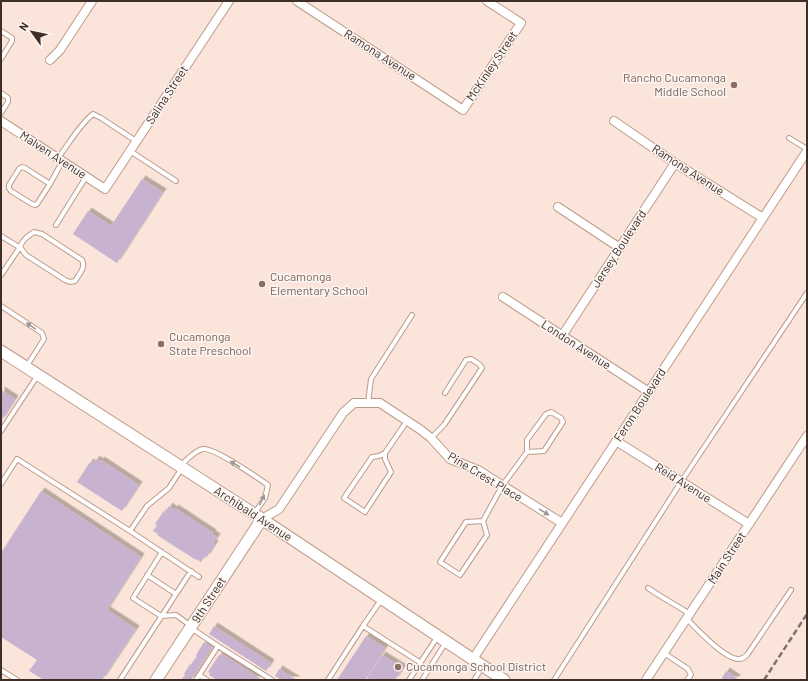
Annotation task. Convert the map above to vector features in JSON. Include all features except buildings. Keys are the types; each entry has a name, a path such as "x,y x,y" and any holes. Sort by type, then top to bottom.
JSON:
{"main road":[{"name":"Archibald Avenue","path":"1,351 382,598 504,680"},
{"name":"9th Street","path":"156,680 191,627 258,517"}],"street":[{"path":"50,60 60,50 92,1"},
{"name":"Salina Street","path":"105,189 229,1"},
{"name":"Ramona Avenue","path":"297,1 463,110"},
{"name":"McKinley Street","path":"463,110 521,23 487,1"},
{"name":"Malven Avenue","path":"1,121 105,189"},
{"name":"Ramona Avenue","path":"614,121 675,163 763,218"},
{"name":"Feron Boulevard","path":"473,659 807,150"},
{"name":"Jersey Boulevard","path":"562,336 675,163"},
{"path":"558,207 620,248"},
{"name":"London Avenue","path":"503,297 649,392"},
{"name":"Pine Crest Place","path":"258,517 279,509 343,413 354,403 380,403 422,430 450,459 478,470 562,523"},
{"name":"Main Street","path":"646,680 807,436"},
{"name":"Reid Avenue","path":"616,441 749,524"}],"lane":[{"path":"1,31 12,38 12,41 1,59"},
{"path":"1,93 8,98 8,102 1,113"},
{"path":"50,184 22,167 19,169 9,185 9,188 11,191 32,204 37,204 50,184 60,160 80,127 93,114 137,142"},
{"path":"789,138 807,150"},
{"path":"130,151 176,181"},
{"path":"56,225 86,177"},
{"path":"1,236 20,247 26,255 70,282 75,280 83,268 84,263 82,260 42,234 34,232 27,236 21,244 20,247 1,275"},
{"path":"554,680 681,482 807,293"},
{"path":"1,306 42,333 44,339 26,367"},
{"path":"368,403 371,379 412,315"},
{"path":"431,438 444,426 482,368 479,364 471,359 466,360 445,393"},
{"path":"1,431 38,375"},
{"path":"483,521 466,522 440,562 460,575 487,535 483,521 502,486 527,452 527,440 546,414 551,412 561,418 563,422 544,451 527,452"},
{"path":"385,453 391,472 365,512 344,498 372,457 385,453 407,421"},
{"path":"130,531 147,506 169,488 181,467 196,452 203,448 220,454 268,485 258,517"},
{"path":"1,484 17,459 199,577"},
{"path":"162,552 133,598 161,616 176,615 218,646 271,680"},
{"path":"120,680 190,571"},
{"path":"147,575 176,594"},
{"path":"648,588 666,600 677,605 711,643 734,659 743,658 747,655 791,590"},
{"path":"328,680 382,598"},
{"path":"363,626 421,663"},
{"path":"409,680 421,663 443,639"},
{"path":"422,680 443,639"},
{"path":"196,680 218,646"},
{"path":"664,653 688,669 691,675 687,680"},
{"path":"474,680 483,666"},
{"path":"1,670 14,679"},
{"path":"199,675 207,680"}],"railway":[{"path":"764,680 807,614"}],"place":[{"name":"Rancho Cucamonga Middle School","path":"734,85"},
{"name":"Cucamonga Elementary School","path":"262,284"},
{"name":"Cucamonga State Preschool","path":"161,344"},
{"name":"Cucamonga School District","path":"398,667"}]}
